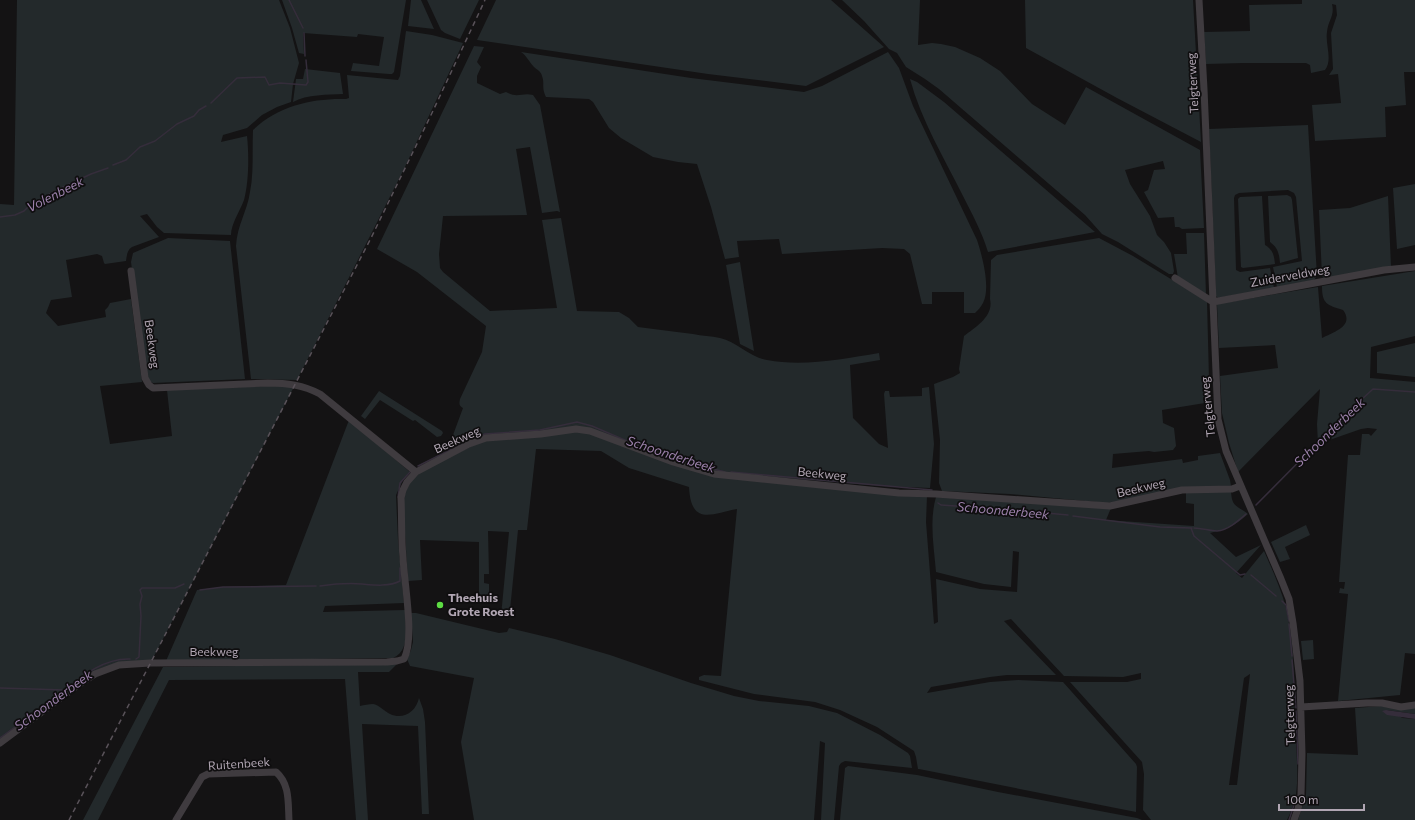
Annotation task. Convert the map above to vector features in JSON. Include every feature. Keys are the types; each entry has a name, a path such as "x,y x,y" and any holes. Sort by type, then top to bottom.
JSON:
{"street":[{"name":"Telgterweg","path":"1199,0 1218,419 1226,451 1288,599 1294,622 1299,666 1301,707 1301,795 1294,820"},
{"name":"Zuiderveldweg","path":"1212,302 1384,270 1415,267"},
{"name":"Beekweg","path":"130,271 145,378 148,385 153,388 280,383 295,384 309,388 320,394 416,472"},
{"path":"1175,278 1212,302"},
{"name":"Beekweg","path":"0,743 78,685 95,674 119,665 150,663 387,662 404,659 409,642 408,607 403,557 401,498 403,490 407,482 416,472 469,444 486,438 541,434 576,429 590,431 673,462 714,474 899,493 936,494 1110,506 1182,490 1232,489 1240,486"},
{"path":"1301,707 1367,703 1382,703 1401,707 1415,705"},
{"name":"Ruitenbeek","path":"176,820 202,777 208,774 276,772 282,778 287,787 289,820"}],"shaded area":[{"path":"17,0 279,0 290,28 299,63 293,84 291,102 262,115 247,128 223,135 221,142 247,136 248,143 246,193 232,226 231,235 164,233 157,227 147,214 140,216 159,237 130,248 126,261 105,264 102,256 97,254 66,260 72,297 51,300 46,313 58,326 106,317 105,310 110,303 131,299 142,382 100,386 110,444 172,436 167,390 295,385 151,662 105,668 0,742 0,204 14,205"},
{"path":"282,0 406,0 394,72 389,74 351,71 353,63 379,66 384,37 358,34 357,37 303,33 304,54 299,53"},
{"path":"411,0 421,0 434,29 408,26"},
{"path":"427,0 479,0 460,39 441,30"},
{"path":"496,0 831,0 884,47 806,86 708,74 477,40"},
{"path":"842,0 920,0 918,45 932,43 941,44 955,47 980,58 1000,71 1032,104 1065,125 1086,87 1200,150 1204,228 1182,229 1175,227 1174,217 1158,218 1144,192 1148,190 1154,170 1165,169 1163,161 1125,170 1130,184 1150,216 1157,235 1164,242 1171,253 1174,271 1173,274 1169,274 1118,242 1102,234 1085,215 939,89 906,67 897,53 889,49 864,21"},
{"path":"1025,0 1193,0 1201,142 1026,48"},
{"path":"1302,0 1415,0 1415,72 1404,72 1406,105 1385,107 1386,137 1315,141 1312,105 1341,103 1338,74 1329,75 1333,69 1331,33 1337,15 1336,5 1332,4 1333,12 1327,37 1329,57 1325,70 1311,73 1310,65 1306,63 1206,64 1204,32 1250,31 1249,5 1302,4"},
{"path":"406,31 432,35 463,43 404,169 297,380 251,379 236,246 238,232 249,199 252,169 253,130 273,115 296,105 321,100 349,98 347,75 398,80 400,76"},
{"path":"474,46 484,47 477,62 481,67 477,76 477,83 500,94 506,92 514,95 533,95 540,105 560,212 542,213 530,147 516,149 527,215 443,216 439,254 440,268 443,272 490,311 557,308 542,220 561,218 577,311 619,312 629,318 638,327 720,338 754,356 781,362 795,363 823,361 879,353 880,360 850,365 853,418 879,444 888,448 885,391 889,391 890,397 922,396 922,388 929,387 934,444 930,488 881,486 725,473 704,469 576,427 462,445 453,435 463,408 460,405 460,399 482,352 486,326 417,272 377,249"},
{"path":"521,52 691,78 804,92 822,86 888,52 899,68 913,106 977,240 986,280 985,297 983,303 975,313 964,313 964,292 932,292 932,304 922,304 910,254 904,249 882,248 782,254 779,239 737,241 739,257 725,259 711,207 697,164 653,157 621,138 609,128 593,102 589,99 546,97 541,73"},
{"path":"305,69 340,73 343,94 311,96 293,102 296,79 303,79"},
{"path":"910,79 917,82 944,102 1095,232 988,252 977,223 920,109"},
{"path":"1308,125 1317,276 1314,280 1277,287 1273,267 1302,261 1296,197 1294,193 1288,190 1239,193 1235,195 1234,198 1236,270 1240,272 1270,268 1274,288 1218,298 1216,296 1209,129"},
{"path":"1415,184 1415,245 1397,249 1393,188"},
{"path":"1287,195 1291,197 1292,200 1298,258 1280,263 1278,251 1270,242 1268,196"},
{"path":"1262,196 1265,245 1273,253 1275,264 1243,268 1241,267 1238,199 1240,197"},
{"path":"1388,196 1391,267 1324,278 1322,276 1319,210 1350,208"},
{"path":"1186,233 1204,233 1206,295 1178,278 1174,254 1187,254"},
{"path":"168,238 230,241 245,379 153,383 147,380 131,262 133,253"},
{"path":"1099,238 1133,256 1207,301 1211,402 1162,410 1163,423 1174,428 1176,446 1173,450 1113,454 1112,468 1182,459 1183,463 1198,460 1198,456 1220,453 1231,486 1107,503 1010,494 942,491 939,483 940,440 934,384 960,373 959,369 964,336 974,329 987,316 991,305 991,260 997,255"},
{"path":"740,262 754,351 740,344 726,265"},
{"path":"1415,271 1415,336 1371,347 1370,378 1415,382 1415,654 1405,653 1400,695 1338,701 1348,594 1339,593 1340,588 1344,589 1345,582 1339,582 1348,455 1360,455 1362,434 1369,434 1371,436 1377,429 1361,429 1318,444 1317,424 1320,389 1238,472 1222,413 1220,376 1278,368 1275,345 1219,348 1217,304 1318,287 1322,338 1341,328 1345,324 1346,316 1343,310 1326,303 1323,297 1322,286"},
{"path":"1415,343 1415,377 1377,373 1377,352"},
{"path":"379,391 442,431 443,433 441,436 437,437 415,420 413,421 380,400 365,419 361,416"},
{"path":"349,420 410,472 403,480 396,495 398,540 404,603 325,606 323,612 405,610 406,637 405,644 399,655 393,658 166,661 197,590 222,587 286,585"},
{"path":"561,432 590,432 709,475 927,496 926,522 934,624 938,622 936,579 980,589 1017,592 1019,552 1013,551 1011,587 984,584 936,572 932,525 936,497 1111,508 1106,520 1194,526 1194,504 1186,503 1186,492 1231,491 1234,503 1248,514 1230,526 1210,533 1236,557 1261,545 1236,573 1242,578 1264,551 1282,594 1289,622 1294,667 1297,786 1295,798 1287,820 1151,820 1143,810 1144,774 1142,762 1070,682 1127,682 1141,679 1141,673 1123,677 1064,676 1011,619 1004,621 1056,675 1007,675 990,677 931,687 927,693 990,682 1018,680 1063,682 1136,764 1136,812 918,769 914,751 877,727 840,710 815,702 754,694 699,680 699,677 704,675 721,676 737,509 711,515 698,512 694,508 689,487 629,468 601,451 536,449 527,530 518,530 510,610 506,616 501,616 509,532 488,531 489,574 484,574 484,583 489,584 489,596 487,600 479,598 479,542 420,540 422,580 408,581 403,502 407,487 422,471 480,442","holes":["1250,674 1237,785 1229,785 1244,678"]},
{"path":"1306,525 1310,535 1285,547 1290,559 1280,562 1271,542"},
{"path":"411,613 499,633 507,632 509,628 555,639 610,655 734,696 759,701 809,706 837,713 880,735 908,753 912,768 845,761 841,763 839,766 834,820 821,820 825,743 820,741 814,820 474,820 461,742 474,678 410,666 407,659 413,642"},
{"path":"1313,640 1314,659 1303,660 1301,641"},
{"path":"397,664 389,672 358,672 360,706 373,704 390,714 400,716 408,714 412,711 419,698 423,709 425,722 429,814 422,814 418,726 362,724 368,820 356,820 345,679 169,680 98,820 83,820 163,667"},
{"path":"1415,706 1415,714 1386,710 1403,718 1415,719 1415,820 1298,820 1306,795 1307,753 1358,755 1355,708"},
{"path":"1386,710 1415,714 1415,719 1387,715 1382,711"},
{"path":"848,766 917,775 1142,820 840,820 845,768"}],"waterway":[{"name":"Volenbeek","path":"289,0 303,28"},
{"name":"Volenbeek","path":"304,33 305,56"},
{"name":"Volenbeek","path":"211,103 237,78 265,77 269,85 280,83 306,85 308,82 306,60"},
{"name":"Volenbeek","path":"113,165 126,160 140,147 155,141 177,124 194,116 199,110 206,106"},
{"name":"Volenbeek","path":"0,217 15,215 24,211 29,206 55,191 91,174 108,168"},
{"name":"Schoonderbeek","path":"1256,505 1349,411 1373,389 1415,392"},
{"name":"Schoonderbeek","path":"473,439 485,434 540,430 577,422 592,426 634,444 690,463 725,472"},
{"name":"Schoonderbeek","path":"418,466 462,444"},
{"name":"Schoonderbeek","path":"398,497 400,483 411,471"},
{"name":"Schoonderbeek","path":"731,472 932,490"},
{"name":"Schoonderbeek","path":"938,503 941,505 1068,515"},
{"name":"Schoonderbeek","path":"1194,528 1214,531 1225,529 1233,525 1246,514"},
{"name":"Schoonderbeek","path":"1073,516 1160,527 1192,528"},
{"path":"1191,528 1194,536 1240,575 1245,574"},
{"name":"Schoonderbeek","path":"320,586 336,584 386,585 396,583 400,581 400,568"},
{"path":"1251,575 1276,596"},
{"name":"Schoonderbeek","path":"136,659 139,657 141,616 140,604 142,596 140,590 142,588 175,588 184,584"},
{"name":"Schoonderbeek","path":"200,590 223,587 316,586"},
{"path":"1282,601 1286,605 1289,621"},
{"path":"1289,624 1292,656"},
{"name":"Schoonderbeek","path":"0,738 80,678 99,666 109,662 130,659"},
{"path":"1292,660 1296,708"},
{"path":"0,688 65,690"},
{"path":"1296,711 1298,764"},
{"path":"1289,820 1297,796"}],"railway":[{"path":"69,820 371,238 485,0"}],"place":[{"name":"Theehuis Grote Roest","path":"440,605"}]}
